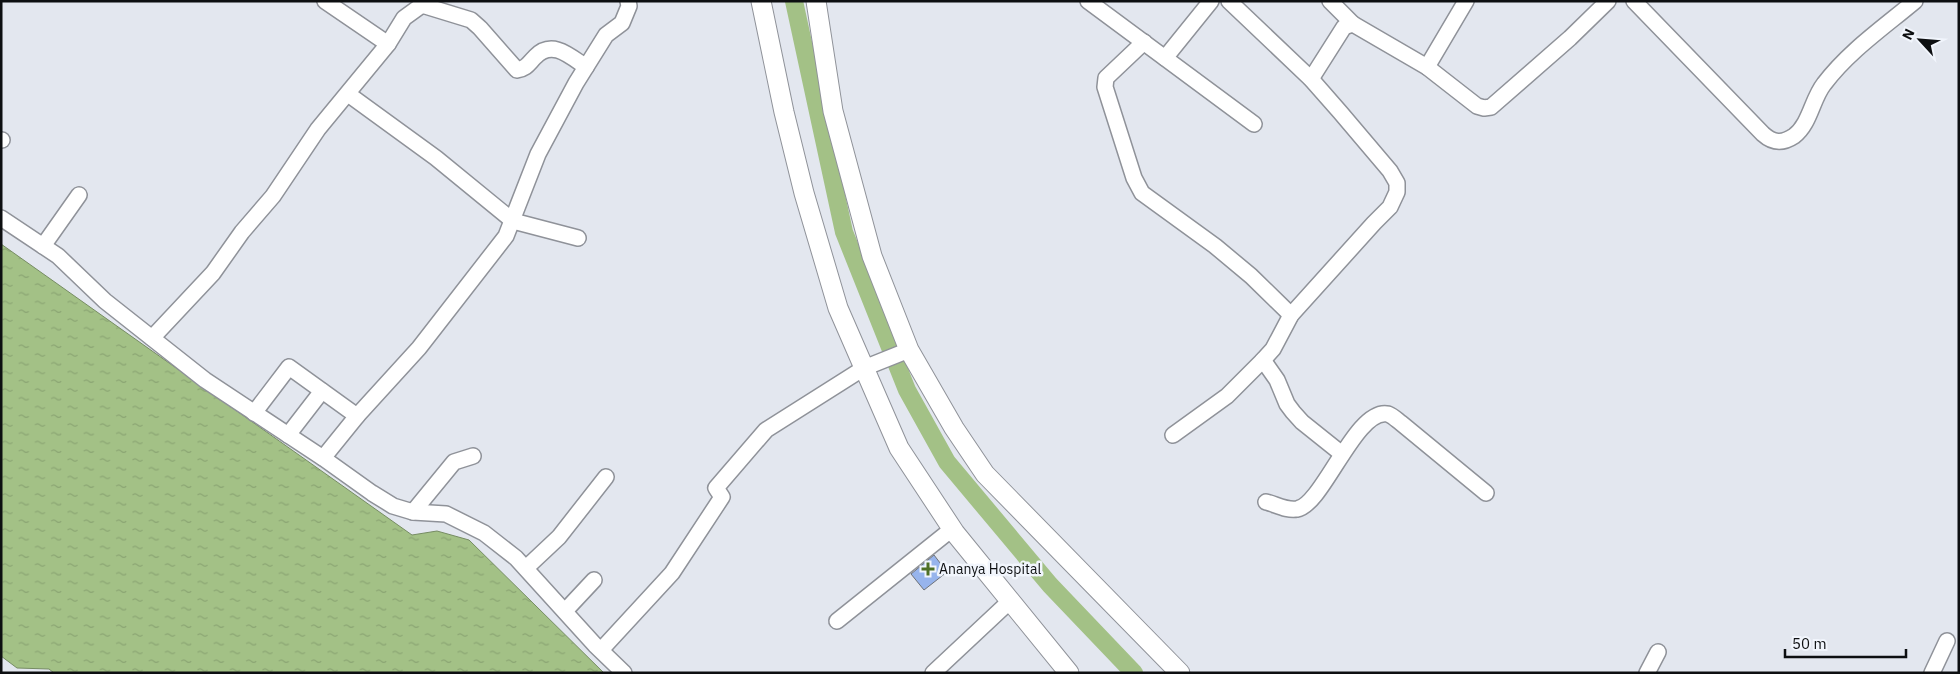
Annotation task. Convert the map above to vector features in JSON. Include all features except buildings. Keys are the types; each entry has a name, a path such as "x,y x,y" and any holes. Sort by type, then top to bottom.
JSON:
{"street":[{"path":"323,458 357,416 419,348 506,236 538,154 606,35 622,23 629,6 628,1"},
{"path":"762,1 774,67 804,193 838,308 870,365 899,448 952,528 1069,673"},
{"path":"816,1 833,111 872,256 905,352 986,474 1180,673"},
{"path":"1088,1 1254,124"},
{"path":"1165,58 1211,1"},
{"path":"1173,435 1226,396 1263,360 1273,349 1291,315 1390,207 1397,192 1397,183 1390,171 1311,79 1229,1"},
{"path":"1330,1 1353,24 1428,67 1477,106 1484,108 1492,106 1570,38 1608,1"},
{"path":"1428,67 1466,1"},
{"path":"1634,1 1763,134 1769,139 1780,142 1786,141 1800,131 1822,86 1836,69 1915,1"},
{"path":"335,4 388,44"},
{"path":"152,338 213,273 242,232 273,196 318,129 388,44 404,18 422,5 471,20 517,70 526,68 542,50 552,48 564,52 586,67"},
{"path":"1311,79 1344,27 1353,24"},
{"path":"1144,42 1106,78 1105,87 1134,178 1142,193 1215,246 1251,276 1291,315"},
{"path":"348,94 436,158 513,221 578,238"},
{"path":"43,246 79,195"},
{"path":"1,218 58,256 105,301 205,380 393,506 413,512 446,514 484,533 516,558 624,673"},
{"path":"601,650 672,573 722,497 716,488 766,430 870,365 905,352"},
{"path":"1263,360 1293,412 1302,422 1342,454"},
{"path":"254,413 289,367 357,416"},
{"path":"288,435 322,391"},
{"path":"1266,502 1297,510 1306,505 1342,454 1371,419 1387,414 1401,423 1486,492"},
{"path":"413,512 454,462 473,456"},
{"path":"526,568 559,537 606,478"},
{"path":"837,621 952,528"},
{"path":"565,611 594,580"},
{"path":"933,673 1010,601"},
{"path":"1932,673 1947,641"},
{"path":"1647,673 1658,652"}],"water":[{"path":"1,244 412,535 437,531 469,540 604,673 54,673 49,669 17,668 1,656"}],"waterway":[{"path":"794,1 844,232 907,390 947,462 1050,585 1134,673"}],"place":[{"name":"Ananya Hospital","path":"928,569"}]}
